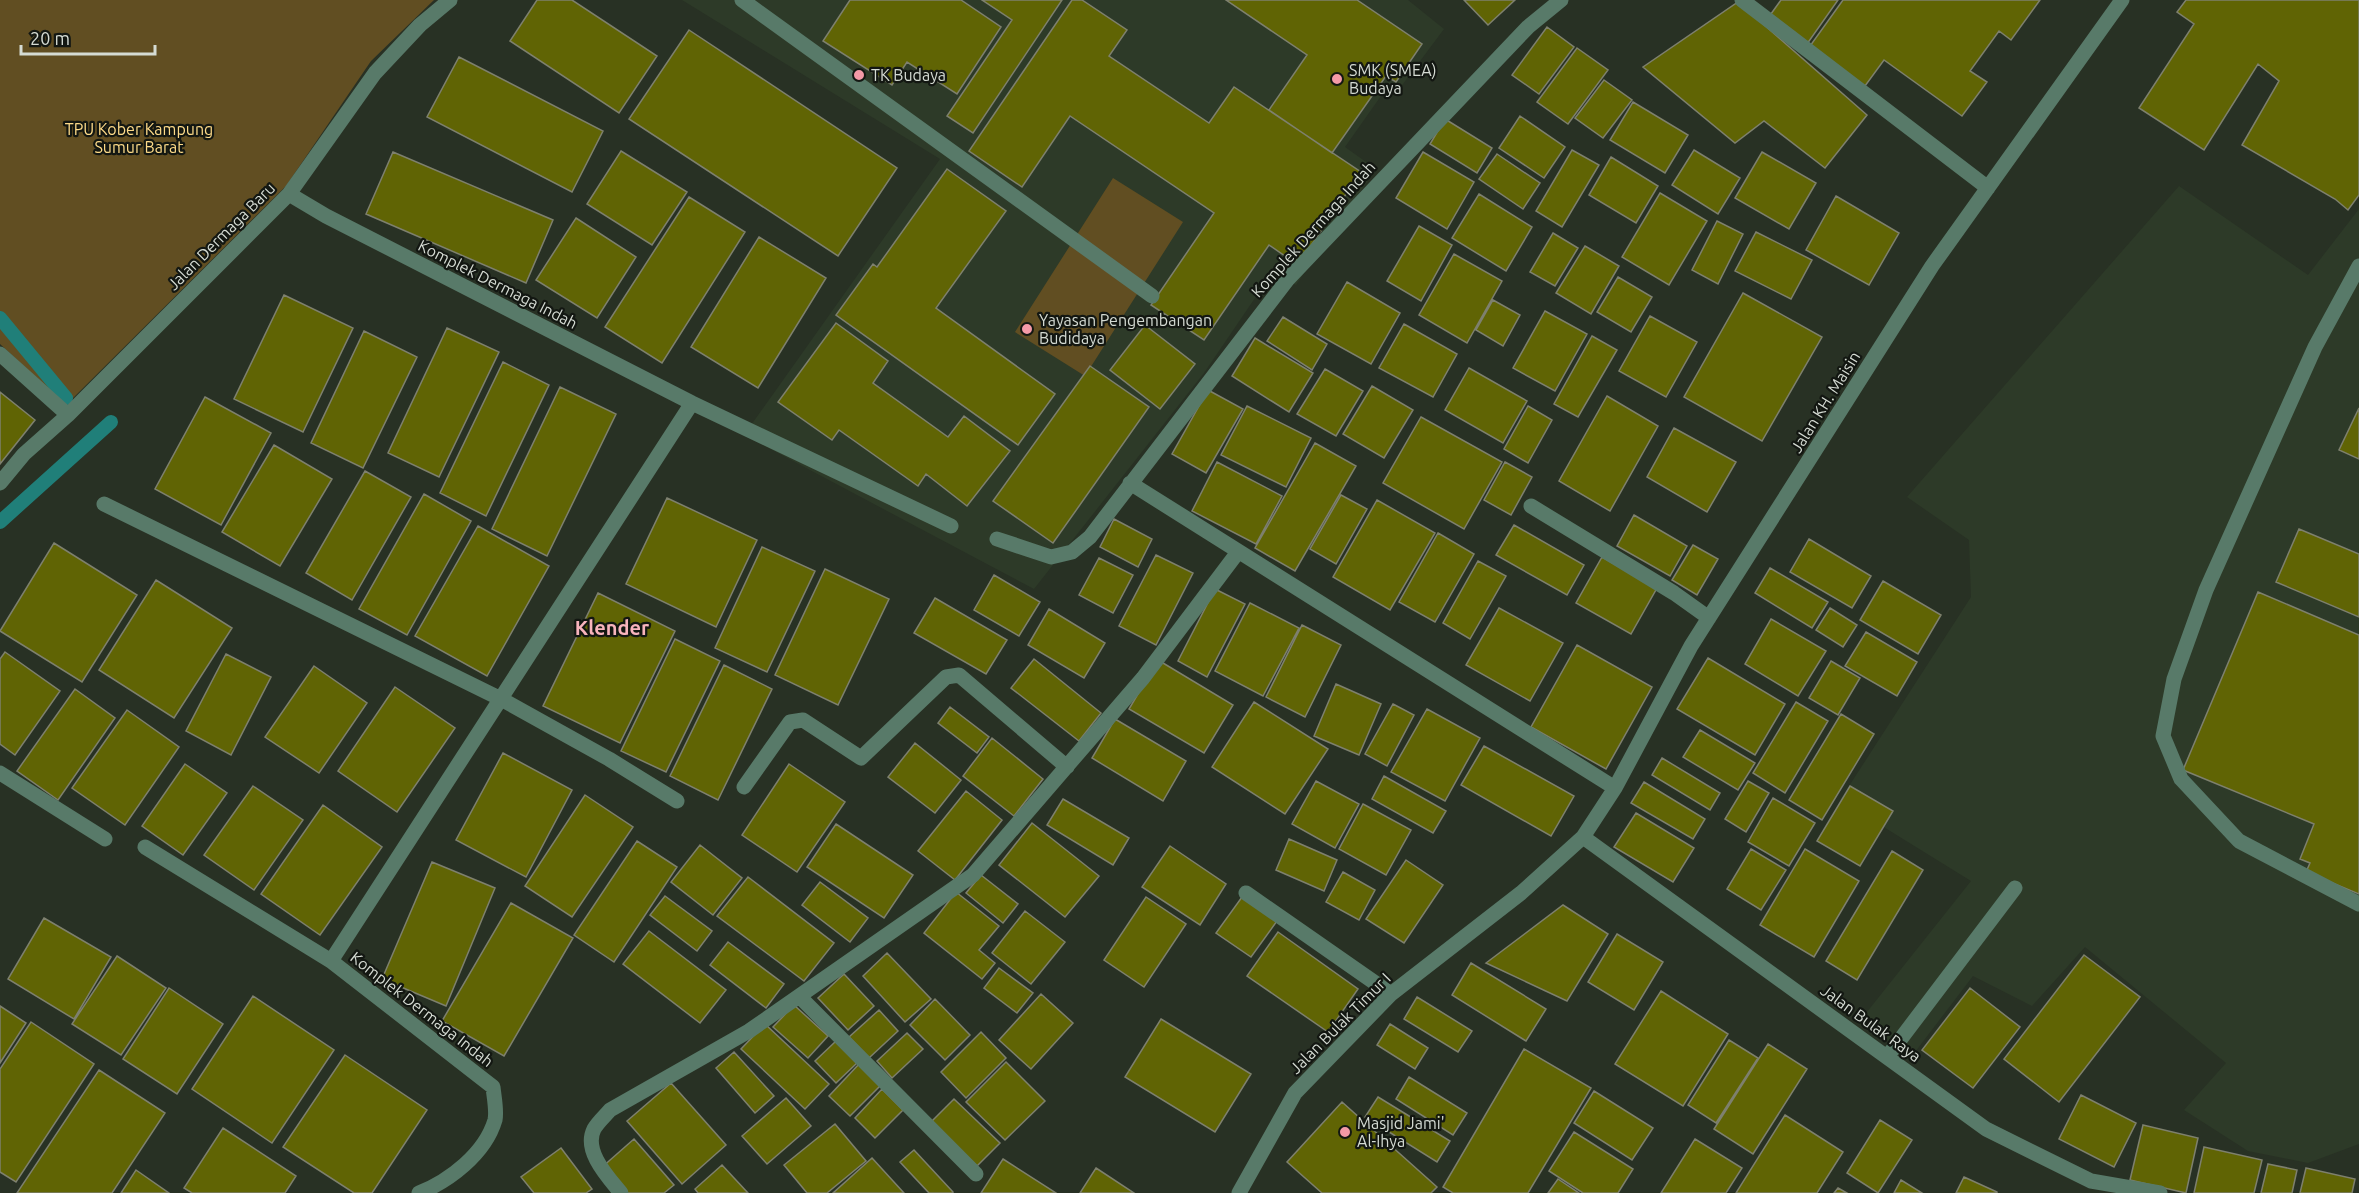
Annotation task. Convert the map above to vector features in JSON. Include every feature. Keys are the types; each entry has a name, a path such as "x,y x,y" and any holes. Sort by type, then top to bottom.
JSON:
{"street":[{"name":"Jalan Dermaga Baru","path":"0,483 24,454 68,415 289,194 375,74 420,25 450,0"},
{"path":"742,0 1152,297"},
{"name":"Komplek Dermaga Indah","path":"997,539 1051,557 1072,552 1090,537 1288,279 1528,27 1561,0"},
{"path":"1742,0 1988,188"},
{"name":"Jalan KH. Maisin","path":"1583,837 1615,788 1709,618 1932,266 2122,0"},
{"name":"Komplek Dermaga Indah","path":"289,194 326,216 692,403 951,526"},
{"path":"2359,266 2315,347 2206,590 2174,679 2163,736 2181,779 2239,841 2359,904"},
{"path":"0,354 68,415"},
{"name":"Komplek Dermaga Indah","path":"331,961 692,403"},
{"path":"1130,483 1615,788"},
{"path":"104,504 501,699 609,759 677,801"},
{"path":"1531,506 1674,593 1709,618"},
{"path":"621,1193 599,1165 593,1149 593,1130 610,1110 749,1031 973,875 1143,678 1238,552"},
{"path":"744,787 790,722 803,720 861,759 946,677 953,674 959,675 1067,767"},
{"path":"0,773 105,839"},
{"name":"Jalan Bulak Timur I","path":"1239,1193 1295,1093 1391,994 1530,886 1583,837"},
{"name":"Jalan Bulak Raya","path":"1583,837 1986,1129 2091,1181 2160,1193"},
{"name":"Komplek Dermaga Indah","path":"145,847 331,961 493,1087 495,1119 483,1142 467,1162 437,1186 419,1193"},
{"path":"1887,1057 2015,888"},
{"path":"1246,892 1391,994"},
{"path":"799,996 976,1174"}],"shaded area":[{"name":"Yayasan Pengembangan Budidaya","path":"682,0 1408,0 1444,29 1397,92 1388,86 1345,147 1376,169 1296,285 1272,273 1204,373 1034,589 744,435 940,159"},
{"path":"2179,186 2308,275 2359,209 2359,1144 2308,1163 2248,1151 2184,1110 2226,1063 2085,947 2032,1006 1973,976 1912,1056 1859,1022 1971,881 1840,800 1971,597 1969,540 1907,497"}],"green space":[{"name":"TPU Kober Kampung Sumur Barat","path":"0,0 434,0 371,61 286,186 66,405 0,344"},
{"path":"1113,178 1183,222 1085,376 1015,332"}],"building":[{"path":"537,0 572,0 657,56 619,113 510,41"},
{"path":"850,0 961,0 1001,27 957,94 907,62 892,85 823,41"},
{"path":"982,0 1062,0 973,133 947,116 1012,20"},
{"path":"1072,0 1082,0 1127,30 1109,56 1209,123 1234,87 1361,172 1298,265 1269,245 1204,340 1151,305 1214,213 1070,116 1022,187 969,151"},
{"name":"SMK (SMEA) Budaya","path":"1226,0 1357,0 1422,44 1396,82 1386,76 1332,153 1269,110 1307,55"},
{"path":"1464,0 1515,0 1488,25"},
{"path":"1781,0 1838,0 1807,44 1768,18"},
{"path":"1843,0 2040,0 2011,40 1999,31 1970,71 1987,82 1962,116 1884,60 1865,86 1810,46"},
{"path":"2186,0 2359,0 2359,195 2348,210 2335,199 2242,145 2279,81 2258,64 2204,150 2139,108 2194,24 2177,12"},
{"path":"1738,2 1867,115 1825,168 1764,121 1735,143 1643,67"},
{"path":"1547,27 1574,47 1539,94 1512,75"},
{"path":"689,30 897,168 838,256 629,119"},
{"path":"1577,48 1608,70 1568,124 1537,102"},
{"path":"459,57 603,131 572,192 427,117"},
{"path":"1604,80 1632,100 1603,138 1575,118"},
{"path":"1633,102 1688,135 1665,173 1610,140"},
{"path":"1520,116 1565,147 1544,178 1499,148"},
{"path":"1445,119 1492,148 1477,173 1430,144"},
{"path":"1572,150 1599,165 1562,227 1536,211"},
{"path":"1694,150 1740,178 1718,214 1672,185"},
{"path":"621,151 687,192 652,245 587,204"},
{"path":"393,152 553,220 526,283 366,214"},
{"path":"1423,152 1474,182 1447,229 1396,198"},
{"path":"1762,152 1816,183 1789,229 1735,198"},
{"path":"1497,154 1540,183 1523,209 1479,179"},
{"path":"1611,157 1658,186 1636,223 1589,195"},
{"path":"947,169 1006,211 936,308 1055,394 1018,445 836,315 873,264 877,267"},
{"path":"1660,193 1707,221 1669,285 1622,257"},
{"path":"1479,194 1532,227 1506,271 1452,238"},
{"path":"1836,196 1899,233 1869,285 1806,250"},
{"path":"689,197 745,232 662,363 605,327"},
{"path":"576,218 636,257 597,318 536,280"},
{"path":"1717,221 1743,234 1718,284 1692,270"},
{"path":"1419,226 1452,245 1421,301 1387,281"},
{"path":"1756,232 1812,260 1791,299 1735,271"},
{"path":"1553,233 1578,248 1555,286 1530,272"},
{"path":"759,237 826,278 758,388 691,347"},
{"path":"1585,246 1619,266 1591,314 1556,293"},
{"path":"1454,254 1502,281 1467,343 1419,315"},
{"path":"1618,277 1652,297 1631,332 1597,312"},
{"path":"1347,282 1400,313 1371,364 1317,334"},
{"path":"1743,293 1822,337 1762,441 1684,397"},
{"path":"284,295 353,328 303,432 234,399"},
{"path":"1493,300 1520,315 1503,346 1476,330"},
{"path":"1545,311 1587,334 1555,391 1513,368"},
{"path":"1650,316 1697,342 1666,397 1619,371"},
{"path":"1283,317 1327,344 1312,370 1267,341"},
{"path":"836,323 888,361 873,383 948,437 964,416 1010,451 967,506 926,474 918,486 839,430 832,440 778,402"},
{"path":"1404,324 1457,354 1433,397 1379,368"},
{"path":"1145,325 1195,364 1160,409 1110,370"},
{"path":"447,328 499,352 439,477 388,453"},
{"path":"364,331 417,357 363,468 311,443"},
{"path":"1592,336 1617,350 1578,417 1554,404"},
{"path":"1255,338 1313,373 1289,412 1232,376"},
{"path":"503,362 549,385 486,516 440,493"},
{"path":"1090,366 1149,407 1053,543 993,501"},
{"path":"1469,368 1527,401 1503,443 1445,410"},
{"path":"1325,369 1363,391 1336,436 1297,414"},
{"path":"1372,386 1413,410 1384,458 1343,434"},
{"path":"560,387 616,414 547,556 492,529"},
{"path":"1208,390 1243,409 1206,473 1172,454"},
{"path":"0,392 35,420 0,464"},
{"path":"1607,396 1658,426 1610,511 1559,481"},
{"path":"205,397 271,433 221,525 155,489"},
{"path":"1247,406 1311,438 1286,487 1221,455"},
{"path":"1528,406 1552,420 1528,463 1504,449"},
{"path":"2359,408 2359,459 2339,450"},
{"path":"1421,417 1502,462 1464,529 1383,483"},
{"path":"1674,428 1736,462 1707,512 1647,477"},
{"path":"1315,443 1356,466 1295,571 1255,548"},
{"path":"274,445 332,479 280,566 222,532"},
{"path":"1217,462 1282,496 1256,544 1192,511"},
{"path":"1505,462 1532,477 1511,515 1484,500"},
{"path":"365,471 411,497 352,600 306,573"},
{"path":"424,494 471,521 407,635 359,609"},
{"path":"1341,495 1367,509 1336,564 1310,549"},
{"path":"667,498 757,540 716,627 626,584"},
{"path":"1377,500 1435,533 1390,610 1333,577"},
{"path":"1634,515 1687,546 1670,576 1617,546"},
{"path":"1114,519 1152,539 1138,567 1100,547"},
{"path":"1514,525 1584,565 1567,595 1496,555"},
{"path":"478,526 549,566 487,676 415,636"},
{"path":"2299,529 2359,554 2359,617 2276,582"},
{"path":"1438,533 1474,554 1435,622 1399,602"},
{"path":"1809,539 1871,576 1852,608 1790,572"},
{"path":"54,543 137,595 82,682 0,631"},
{"path":"1693,545 1718,559 1697,595 1672,580"},
{"path":"762,547 815,571 767,672 715,648"},
{"path":"1156,555 1193,573 1156,645 1119,626"},
{"path":"1602,557 1657,588 1631,634 1576,603"},
{"path":"1099,558 1133,575 1113,613 1079,595"},
{"path":"1478,561 1506,576 1470,639 1443,623"},
{"path":"1770,568 1828,602 1812,628 1755,593"},
{"path":"825,569 889,599 838,705 775,675"},
{"path":"994,575 1040,602 1019,636 974,610"},
{"path":"156,580 232,628 174,718 99,670"},
{"path":"1883,581 1941,615 1918,654 1860,620"},
{"path":"1215,589 1245,604 1207,677 1178,661"},
{"path":"2258,592 2359,635 2359,894 2306,872 2310,863 2300,859 2314,824 2183,770"},
{"path":"598,593 675,631 620,743 543,706"},
{"path":"935,598 1007,640 986,674 914,633"},
{"path":"1250,603 1299,628 1263,696 1215,671"},
{"path":"1499,608 1563,643 1530,701 1466,665"},
{"path":"1830,608 1857,625 1843,647 1816,630"},
{"path":"1049,609 1105,643 1084,678 1028,645"},
{"path":"1771,619 1826,651 1798,696 1745,664"},
{"path":"1302,625 1341,645 1305,717 1266,697"},
{"path":"1866,632 1917,662 1897,696 1845,666"},
{"path":"675,639 720,661 666,772 621,751"},
{"path":"1577,645 1652,687 1606,769 1531,727"},
{"path":"5,652 60,691 15,755 0,744 0,659"},
{"path":"226,654 271,677 231,755 186,731"},
{"path":"1708,658 1785,704 1755,755 1677,709"},
{"path":"1034,659 1101,713 1079,741 1011,688"},
{"path":"1158,660 1233,705 1204,753 1129,709"},
{"path":"1831,661 1860,678 1838,715 1809,698"},
{"path":"724,665 772,689 718,800 670,776"},
{"path":"314,666 367,703 319,773 265,737"},
{"path":"1336,684 1381,704 1359,755 1314,736"},
{"path":"395,687 455,728 397,812 338,771"},
{"path":"75,689 115,718 58,800 17,771"},
{"path":"1254,702 1328,749 1285,814 1212,767"},
{"path":"1796,702 1828,721 1785,793 1753,773"},
{"path":"1393,704 1414,715 1387,766 1365,754"},
{"path":"950,707 989,737 977,753 938,723"},
{"path":"1427,709 1480,738 1445,801 1391,772"},
{"path":"127,710 179,747 125,825 72,788"},
{"path":"1841,714 1874,734 1822,820 1789,800"},
{"path":"1115,719 1186,761 1163,801 1092,758"},
{"path":"1700,730 1755,763 1738,790 1683,757"},
{"path":"992,738 1043,779 1014,816 963,776"},
{"path":"915,743 961,780 935,813 888,777"},
{"path":"1484,746 1574,796 1551,836 1461,785"},
{"path":"503,753 572,790 526,877 456,840"},
{"path":"1662,758 1720,793 1710,810 1652,775"},
{"path":"185,764 227,793 183,855 142,826"},
{"path":"789,764 845,802 797,872 742,835"},
{"path":"1384,776 1446,811 1433,833 1372,799"},
{"path":"1316,781 1359,804 1335,848 1292,824"},
{"path":"1748,781 1769,793 1746,832 1725,819"},
{"path":"1644,782 1705,819 1693,839 1631,803"},
{"path":"253,786 303,820 254,890 204,855"},
{"path":"1850,786 1893,811 1860,866 1817,841"},
{"path":"966,791 1002,820 955,880 918,851"},
{"path":"585,795 633,827 572,917 525,886"},
{"path":"1773,798 1815,823 1789,866 1748,842"},
{"path":"1063,799 1129,838 1113,865 1047,825"},
{"path":"1363,804 1411,830 1386,875 1339,849"},
{"path":"323,805 382,847 320,935 261,894"},
{"path":"1636,813 1694,848 1673,882 1614,847"},
{"path":"1032,823 1099,876 1065,917 999,865"},
{"path":"836,824 913,875 884,918 807,867"},
{"path":"1289,839 1337,860 1324,891 1276,870"},
{"path":"637,841 677,867 614,962 574,935"},
{"path":"700,845 742,878 713,915 671,882"},
{"path":"1170,846 1226,884 1200,925 1142,887"},
{"path":"1751,849 1786,870 1761,910 1727,889"},
{"path":"1805,849 1859,881 1814,957 1760,925"},
{"path":"1892,851 1923,870 1857,980 1826,961"},
{"path":"1406,860 1443,885 1404,943 1366,919"},
{"path":"432,862 495,888 446,1006 382,979"},
{"path":"1343,872 1375,890 1359,920 1326,902"},
{"path":"981,875 1018,904 1003,923 966,893"},
{"path":"748,877 834,943 804,981 717,916"},
{"path":"820,882 868,918 850,942 802,905"},
{"path":"956,892 999,926 979,950 995,963 982,979 924,933"},
{"path":"665,896 712,931 697,951 650,915"},
{"path":"1146,897 1186,924 1144,987 1104,960"},
{"path":"1242,897 1277,921 1251,957 1216,933"},
{"path":"511,903 573,938 504,1056 442,1021"},
{"path":"1563,905 1608,934 1567,1001 1486,963"},
{"path":"1025,911 1065,942 1031,984 992,953"},
{"path":"44,918 111,957 74,1019 8,979"},
{"path":"649,931 726,990 700,1023 623,964"},
{"path":"1278,932 1358,989 1328,1032 1247,976"},
{"path":"1617,934 1663,962 1634,1010 1588,982"},
{"path":"728,942 784,984 766,1008 710,965"},
{"path":"887,953 931,999 905,1022 863,976"},
{"path":"2084,955 2140,997 2059,1102 2004,1059"},
{"path":"117,956 166,988 121,1055 72,1024"},
{"path":"1471,963 1546,1009 1526,1041 1452,995"},
{"path":"999,968 1033,993 1017,1013 984,988"},
{"path":"844,974 874,1006 848,1030 818,998"},
{"path":"169,988 223,1024 177,1094 123,1059"},
{"path":"1970,988 2020,1027 1973,1088 1922,1050"},
{"path":"1661,991 1728,1034 1683,1106 1615,1064"},
{"path":"1041,994 1073,1023 1031,1069 999,1040"},
{"path":"253,996 334,1050 272,1143 192,1089"},
{"path":"1417,997 1472,1031 1458,1052 1404,1019"},
{"path":"935,999 970,1035 945,1060 910,1025"},
{"path":"794,1005 828,1036 808,1058 773,1027"},
{"path":"0,1006 26,1023 0,1063"},
{"path":"879,1010 898,1031 869,1058 849,1037"},
{"path":"1161,1019 1251,1074 1215,1132 1125,1077"},
{"path":"31,1022 94,1064 16,1182 0,1172 0,1069"},
{"path":"765,1024 829,1084 805,1109 741,1049"},
{"path":"1390,1024 1428,1048 1415,1069 1377,1045"},
{"path":"981,1032 1006,1058 966,1098 941,1072"},
{"path":"907,1033 923,1049 892,1078 877,1061"},
{"path":"1729,1040 1758,1058 1716,1123 1688,1105"},
{"path":"836,1041 857,1063 836,1083 815,1061"},
{"path":"1768,1044 1807,1069 1753,1154 1714,1129"},
{"path":"1524,1049 1591,1088 1528,1193 1453,1193 1443,1187"},
{"path":"734,1052 774,1096 755,1113 716,1068"},
{"path":"345,1055 427,1110 372,1193 354,1193 283,1147"},
{"path":"1006,1062 1045,1101 1005,1140 966,1102"},
{"path":"859,1064 881,1085 850,1116 829,1096"},
{"path":"99,1070 165,1113 112,1193 17,1193"},
{"path":"1409,1077 1467,1113 1453,1135 1396,1099"},
{"path":"671,1083 726,1145 682,1184 627,1121"},
{"path":"882,1089 903,1110 875,1138 855,1118"},
{"path":"1594,1091 1653,1128 1632,1160 1574,1123"},
{"path":"2081,1095 2136,1123 2114,1167 2059,1139"},
{"path":"1378,1097 1450,1141 1437,1162 1365,1117"},
{"path":"786,1098 811,1126 767,1164 742,1136"},
{"path":"954,1099 1000,1143 977,1166 931,1122"},
{"name":"Masjid Jami' Al-Ihya","path":"1342,1102 1437,1187 1431,1193 1322,1193 1287,1162"},
{"path":"1785,1115 1843,1152 1817,1193 1736,1193"},
{"path":"1880,1120 1912,1140 1878,1193 1847,1173"},
{"path":"835,1124 866,1161 827,1193 807,1193 784,1165"},
{"path":"2143,1125 2198,1138 2186,1193 2130,1180"},
{"path":"223,1128 296,1176 285,1193 192,1193 184,1188"},
{"path":"1574,1132 1633,1169 1618,1193 1583,1193 1549,1171"},
{"path":"634,1139 674,1185 664,1193 623,1193 601,1168"},
{"path":"1695,1139 1742,1168 1726,1193 1661,1193"},
{"path":"2204,1147 2262,1160 2254,1193 2194,1193"},
{"path":"561,1148 592,1189 586,1193 534,1193 521,1177"},
{"path":"914,1150 953,1193 929,1193 900,1162"},
{"path":"872,1158 904,1193 833,1193"},
{"path":"1003,1159 1056,1193 981,1193"},
{"path":"2268,1164 2297,1170 2292,1193 2261,1193"},
{"path":"722,1165 748,1193 698,1193 695,1189"},
{"path":"1096,1168 1134,1193 1080,1193"},
{"path":"2306,1168 2355,1179 2352,1193 2300,1193"},
{"path":"136,1170 169,1193 121,1193"},
{"path":"1964,1177 1997,1192 1997,1193 1956,1193"},
{"path":"1558,1179 1579,1193 1548,1193"},
{"path":"1901,1180 1922,1193 1894,1193"},
{"path":"1838,1188 1847,1193 1834,1193"}],"waterway":[{"path":"0,318 66,398"},
{"path":"0,522 111,422"}],"place":[{"name":"TK Budaya","path":"859,75"},
{"name":"SMK (SMEA) Budaya","path":"1337,79"},
{"name":"Yayasan Pengembangan Budidaya","path":"1027,329"},
{"name":"Masjid Jami' Al-Ihya","path":"1345,1132"}],"district":[{"name":"Klender","path":"612,628"}]}
